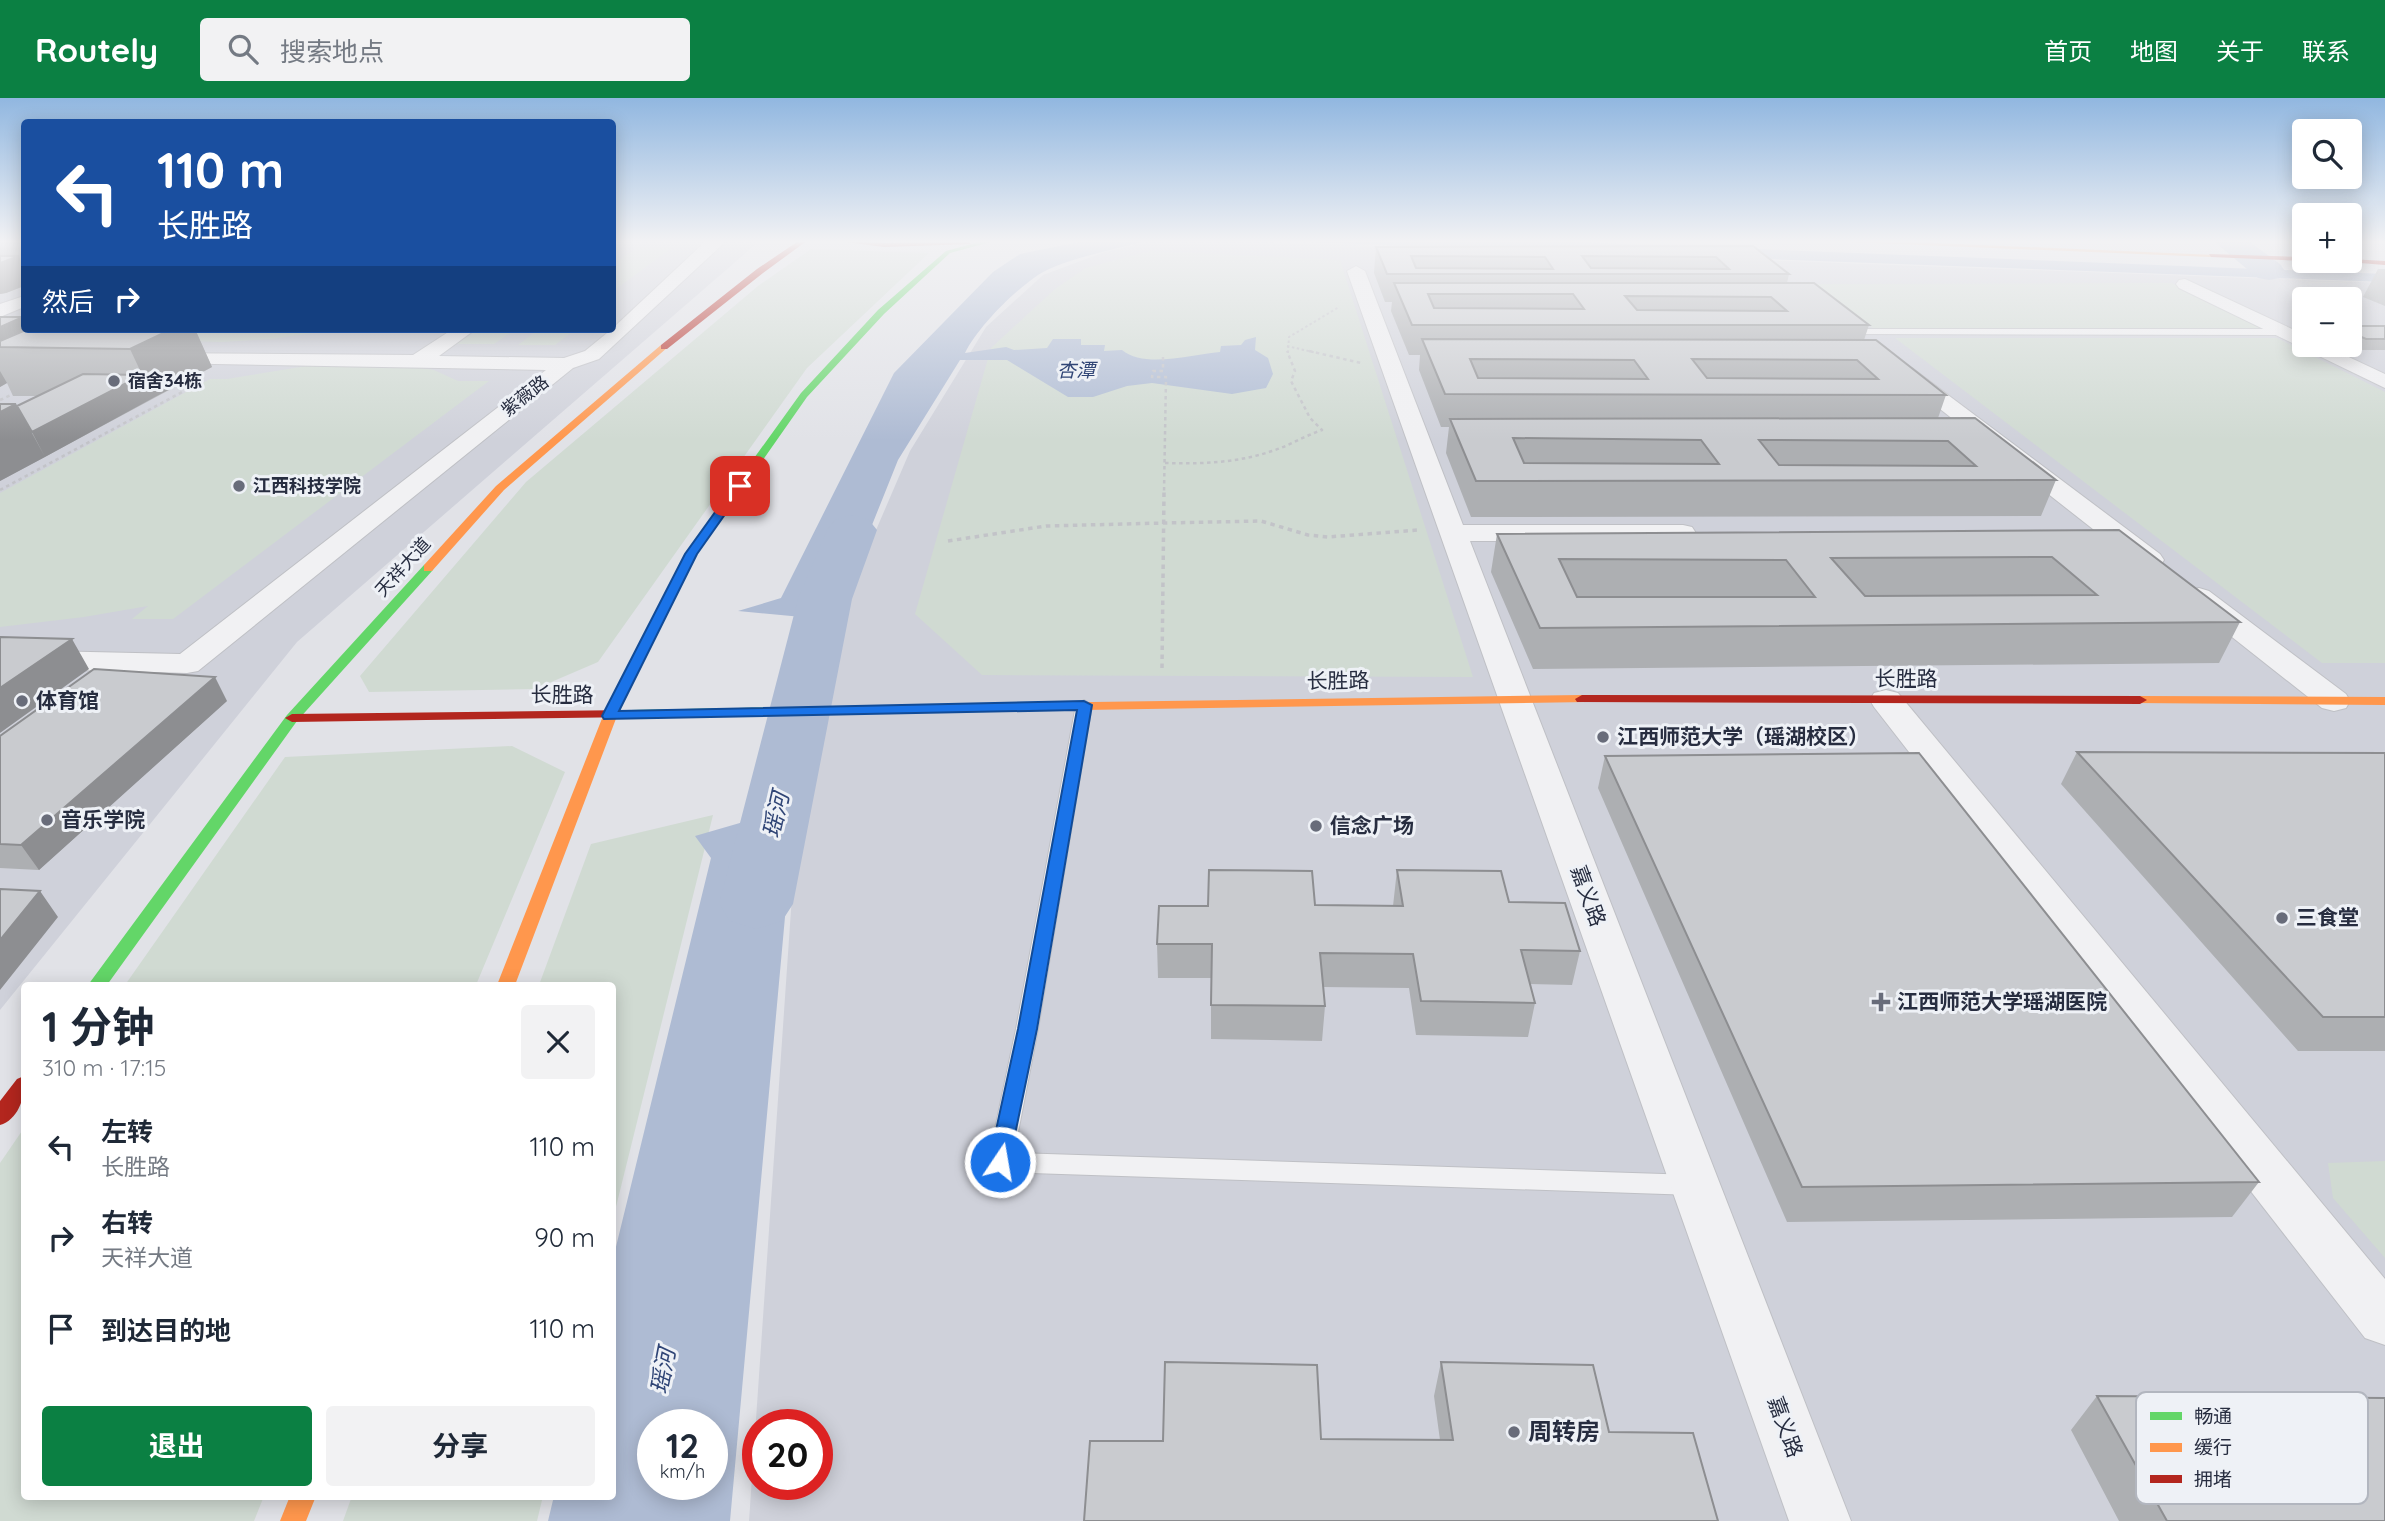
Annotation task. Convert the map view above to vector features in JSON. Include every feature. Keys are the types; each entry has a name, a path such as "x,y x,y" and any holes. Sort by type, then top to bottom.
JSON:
{"main road":[{"name":"天祥大道","path":"99,982 292,718 500,488 715,306"},
{"path":"507,982 610,716 691,554 804,395 887,306"},
{"name":"长胜路","path":"292,718 689,715 955,707 1515,700 2385,701"},
{"path":"0,1117 21,1088"},
{"path":"293,1521 301,1500"}],"street":[{"path":"566,364 592,355 646,306"},
{"name":"嘉义路","path":"1367,306 1392,364 1432,437 1453,533 1820,1521"},
{"path":"2233,306 2292,335"},
{"path":"1845,325 1888,364 1992,438 2334,701"},
{"path":"418,361 460,333"},
{"path":"2362,351 2372,352"},
{"name":"紫薇路","path":"135,356 566,364"},
{"path":"2333,357 2385,382"},
{"name":"紫薇路","path":"0,659 187,664 566,364"},
{"path":"1950,438 1992,438"},
{"path":"1453,533 1702,533"},
{"path":"2076,534 2117,535"},
{"path":"96,694 139,663"},
{"path":"1886,700 2385,1320"}],"lane":[{"path":"1845,325 2285,331"},
{"path":"1084,705 1027,1029 1000,1162 1696,1185"}],"path":[{"path":"1165,463 1212,464 1236,460 1275,451 1299,437 1322,430 1310,418 1291,381 1295,371 1287,346 1289,337 1346,306"},
{"path":"1287,346 1392,364"},
{"path":"1162,668 1166,377 1152,377 1153,371 1163,371 1163,357"},
{"path":"0,489 244,358"},
{"path":"0,400 23,388"},
{"path":"948,541 1046,526 1261,521 1308,535 1328,537 1437,528 1453,533"}],"shaded area":[{"name":"江西科技学院","path":"0,306 21,306 21,333 616,333 616,306 684,306 297,642 0,1010"},
{"path":"734,306 872,306 807,368 598,662 535,689 369,692 360,676 526,482"},
{"name":"江西师范大学（瑶湖校区）","path":"1009,306 2292,306 2292,357 2362,357 2362,306 2385,306 2385,1521 749,1521 750,1500 833,1500 833,1409 757,1409 793,881 849,593 910,451 986,327"},
{"path":"1036,306 1355,306 1473,677 982,675 915,614 991,348"},
{"path":"1844,306 2219,306 2263,328 1874,329"},
{"path":"165,333 314,333 222,342 182,341"},
{"path":"473,333 510,333 494,344 457,344"},
{"path":"534,333 571,333 555,345 518,345"},
{"path":"1895,338 2277,338 2292,346 2292,357 2315,357 2385,392 2385,663 2322,663"},
{"path":"319,364 409,366 434,370 458,381 489,381 173,619 132,619 148,606 0,627 0,493 210,379 227,379"},
{"path":"512,746 565,772 477,982 127,982 285,757"},
{"path":"713,815 616,1207 616,982 540,982 591,844"},
{"path":"21,1132 21,1500 262,1500 254,1521 0,1521 0,1163"},
{"path":"2385,1161 2385,1258 2333,1198 2328,1163"},
{"path":"351,1500 542,1500 537,1521 343,1521"}],"water":[{"name":"杏潭","path":"959,306 1002,306 978,332 965,353 1006,347 1014,350 1047,348 1053,339 1081,339 1081,345 1105,345 1104,351 1122,350 1132,356 1156,360 1220,352 1221,346 1241,345 1245,340 1256,337 1255,350 1268,358 1273,374 1266,388 1232,394 1152,383 1127,386 1093,397 1068,397 1007,360 960,360 898,460 834,620 738,611 781,598 894,373"},
{"path":"795,807 730,1521 548,1521 553,1500 616,1500 616,1247 711,858 695,836"}],"building":[{"path":"1404,306 1584,309 1582,306 1634,306 1637,310 1787,311 1782,306 1845,306 1869,325 1412,325"},
{"path":"0,317 21,317 21,318 0,327"},
{"path":"2362,326 2385,326 2385,339 2362,337"},
{"path":"21,332 164,333 130,349 0,347 0,341"},
{"path":"1422,339 1876,340 1946,395 1445,394","holes":["1470,359 1634,360 1648,379 1478,378","1692,359 1857,360 1878,379 1707,378"]},
{"path":"83,374 142,375 32,432 17,406"},
{"path":"0,404 16,404 0,412"},
{"path":"1975,418 2056,480 1476,481 1450,419","holes":["1513,438 1701,440 1719,464 1524,463","1759,440 1948,441 1976,466 1779,465"]},
{"path":"2119,530 2240,622 1540,628 1497,534","holes":["2052,557 2097,595 1865,596 1831,558","1559,559 1786,560 1815,597 1577,597"]},
{"path":"0,637 72,639 0,688"},
{"name":"音乐学院","path":"94,669 215,677 21,845 0,844 0,736"},
{"name":"三食堂","path":"2077,752 2385,753 2385,1017 2323,1017"},
{"name":"江西师范大学瑶湖医院","path":"1919,753 2259,1182 1802,1187 1605,756"},
{"path":"1209,870 1312,871 1315,905 1403,906 1397,870 1501,871 1509,902 1565,903 1580,951 1521,950 1535,1003 1421,1001 1413,954 1320,953 1325,1006 1211,1005 1212,944 1157,944 1159,906 1208,906"},
{"path":"0,889 40,891 0,940"},
{"name":"周转房","path":"1165,1362 1317,1365 1321,1439 1453,1440 1441,1362 1593,1365 1609,1432 1693,1433 1718,1521 1084,1521 1090,1441 1163,1441"},
{"path":"2097,1396 2136,1396 2136,1466"},
{"path":"2368,1398 2385,1398 2385,1521 2167,1521 2157,1504 2368,1504"}],"waterway":[{"name":"瑶河","path":"756,904 825,599 852,530"}],"traffic: fast":[{"path":"668,601 691,554 804,395 887,306"},
{"path":"99,982 292,718 428,568"},
{"path":"631,714 1021,707"}],"traffic: slow":[{"path":"428,568 500,488 664,347"},
{"path":"507,982 610,716 668,601"},
{"path":"1021,707 1582,699"},
{"path":"2140,700 2385,701"},
{"path":"293,1521 301,1500"}],"traffic: jam":[{"path":"664,347 715,306"},
{"path":"1582,699 2140,700"},
{"path":"292,718 631,714"},
{"path":"0,1117 21,1088"}],"place":[{"name":"宿舍34栋","path":"114,381"},
{"name":"江西科技学院","path":"239,486"},
{"name":"体育馆","path":"22,701"},
{"name":"江西师范大学（瑶湖校区）","path":"1603,737"},
{"name":"音乐学院","path":"47,820"},
{"name":"信念广场","path":"1316,826"},
{"name":"三食堂","path":"2282,918"},
{"name":"江西师范大学瑶湖医院","path":"1881,1002"},
{"name":"周转房","path":"1514,1432"}],"route":[{"path":"740,486 691,554 610,716 1084,705 1027,1029 1000,1162"}]}
